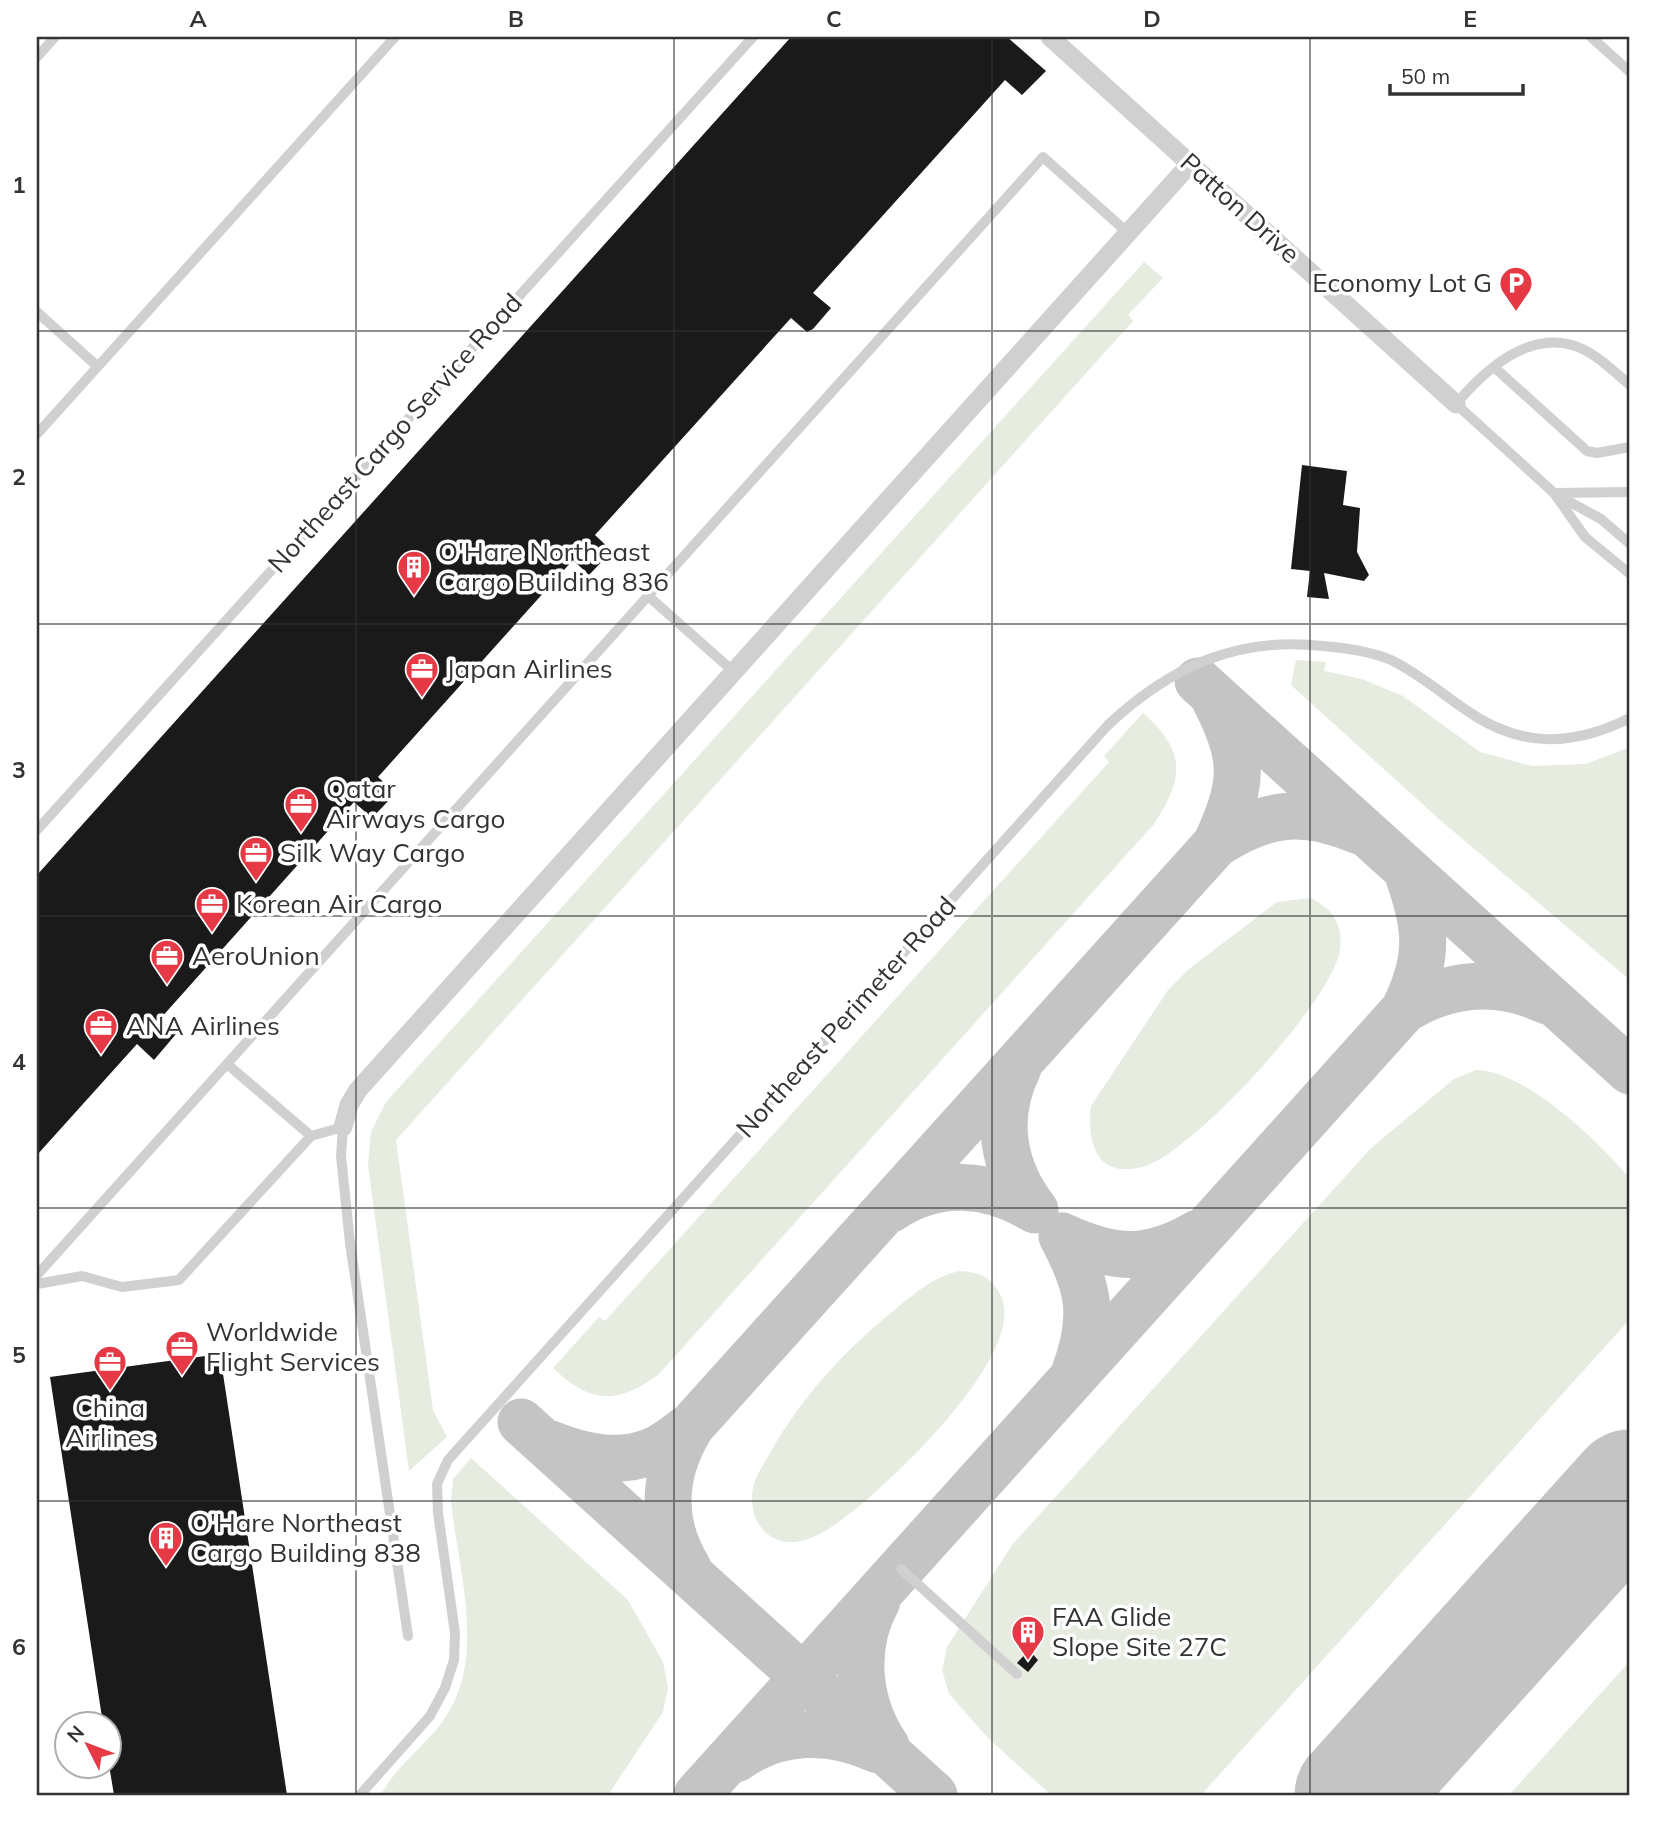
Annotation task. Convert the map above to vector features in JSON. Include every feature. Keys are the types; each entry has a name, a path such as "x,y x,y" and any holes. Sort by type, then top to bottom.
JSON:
{"street":[{"name":"Patton Drive","path":"1051,37 1456,404"},
{"path":"343,1127 349,1105 358,1090 1191,164"}],"lane":[{"path":"37,57 55,37"},
{"path":"37,434 395,37"},
{"name":"Northeast Cargo Service Road","path":"37,830 753,37"},
{"path":"1591,37 1630,72"},
{"path":"37,1275 1043,156 1128,233"},
{"path":"37,312 97,366"},
{"path":"1456,404 1494,367 1518,352 1545,342 1572,345 1600,361 1630,385"},
{"path":"1494,367 1587,451 1597,453 1630,447"},
{"name":"Patton Drive","path":"1456,404 1554,493 1585,537 1630,574"},
{"path":"1554,493 1630,492"},
{"name":"Patton Drive","path":"1554,493 1601,519 1630,544"},
{"path":"647,595 734,672"},
{"name":"Northeast Perimeter Road","path":"360,1795 430,1716 445,1688 454,1660 455,1633 437,1493 437,1484 448,1460 1089,746 1134,701 1165,678 1197,663 1244,648 1295,642 1349,648 1389,660 1421,677 1488,723 1532,739 1569,740 1604,731 1630,718"},
{"path":"227,1064 311,1136"},
{"path":"37,1284 82,1276 122,1287 179,1280 311,1136 343,1127 341,1156 350,1243 408,1636"},
{"path":"901,1569 1017,1674"}],"shaded area":[{"path":"1144,262 1163,278 1128,315 1133,321 396,1140 433,1410 447,1437 409,1471 368,1165 371,1132 386,1102"},
{"path":"1296,660 1326,662 1324,671 1362,679 1403,696 1480,752 1532,766 1586,764 1630,747 1630,980 1440,820 1291,685"},
{"path":"1143,713 1168,740 1176,766 1171,793 1154,824 659,1374 630,1391 604,1396 580,1388 553,1368 599,1317 605,1321 1109,762 1104,756"},
{"path":"1311,898 1325,907 1338,924 1340,949 1332,972 1315,1001 1290,1034 1229,1102 1170,1153 1148,1165 1131,1169 1118,1169 1107,1164 1099,1157 1094,1147 1091,1106 1168,990 1189,969 1277,902"},
{"path":"1476,1070 1495,1073 1538,1095 1581,1128 1630,1179 1630,1319 1201,1795 1051,1795 990,1740 949,1694 942,1670 947,1647 1012,1545 1371,1148 1454,1079"},
{"path":"959,1271 984,1277 1001,1296 1004,1320 995,1348 978,1379 928,1441 877,1491 839,1522 805,1540 780,1541 770,1536 756,1519 752,1496 754,1484 783,1431 810,1393 874,1327 908,1299 923,1287"},
{"path":"471,1458 628,1600 663,1662 668,1688 663,1712 608,1795 381,1795 394,1775 443,1721 457,1696 464,1670 466,1614 451,1501 453,1479"},
{"path":"1630,1661 1630,1795 1509,1795"}],"building":[{"name":"O'Hare Northeast Cargo Building 836","path":"791,37 1007,37 1046,71 1022,95 1005,80 813,293 831,308 813,329 807,332 791,318 595,535 612,551 589,575 573,560 378,777 394,792 391,798 372,818 354,802 160,1019 176,1034 154,1060 137,1044 37,1155 37,875"},
{"path":"1302,465 1347,471 1343,505 1360,508 1357,552 1369,575 1364,581 1324,573 1329,599 1307,597 1310,571 1291,569"},
{"name":"O'Hare Northeast Cargo Building 838","path":"220,1354 287,1795 114,1795 112,1780 122,1780 122,1710 101,1710 50,1377"},
{"name":"FAA Glide Slope Site 27C","path":"1029,1650 1038,1660 1028,1672 1017,1663"}],"taxiway":[{"path":"1198,681 1630,1071"},
{"path":"1215,700 1232,739 1237,772 1232,805 1216,844 1252,825 1286,816 1320,819 1359,831"},
{"path":"692,1425 1216,844"},
{"path":"697,1795 1404,1010 1419,973 1423,941 1422,925 1407,871"},
{"path":"1404,1010 1438,994 1474,986 1510,989 1547,1001"},
{"path":"891,1209 926,1192 963,1187 1000,1194 1035,1210 1015,1177 1005,1142 1006,1105 1018,1068"},
{"path":"1074,1374 1085,1336 1086,1304 1079,1272 1062,1236 1098,1250 1131,1254 1163,1249 1198,1233"},
{"path":"521,1422 934,1795"},
{"path":"548,1443 586,1455 624,1458 656,1450 692,1425 675,1460 668,1496 672,1532 688,1568"},
{"path":"877,1601 864,1637 861,1675 869,1712 886,1746"},
{"path":"736,1759 770,1741 806,1735 842,1738 878,1750"}],"runway":[{"path":"1355,1795 1630,1490"}],"place":[{"name":"Economy Lot G","path":"1516,313"},
{"name":"O'Hare Northeast Cargo Building 836","path":"414,597"},
{"name":"Japan Airlines","path":"422,699"},
{"name":"Qatar Airways Cargo","path":"301,834"},
{"name":"Silk Way Cargo","path":"256,883"},
{"name":"Korean Air Cargo","path":"212,934"},
{"name":"AeroUnion","path":"167,986"},
{"name":"ANA Airlines","path":"101,1056"},
{"name":"Worldwide Flight Services","path":"182,1377"},
{"name":"China Airlines","path":"110,1392"},
{"name":"O'Hare Northeast Cargo Building 838","path":"166,1568"},
{"name":"FAA Glide Slope Site 27C","path":"1028,1662"}]}
